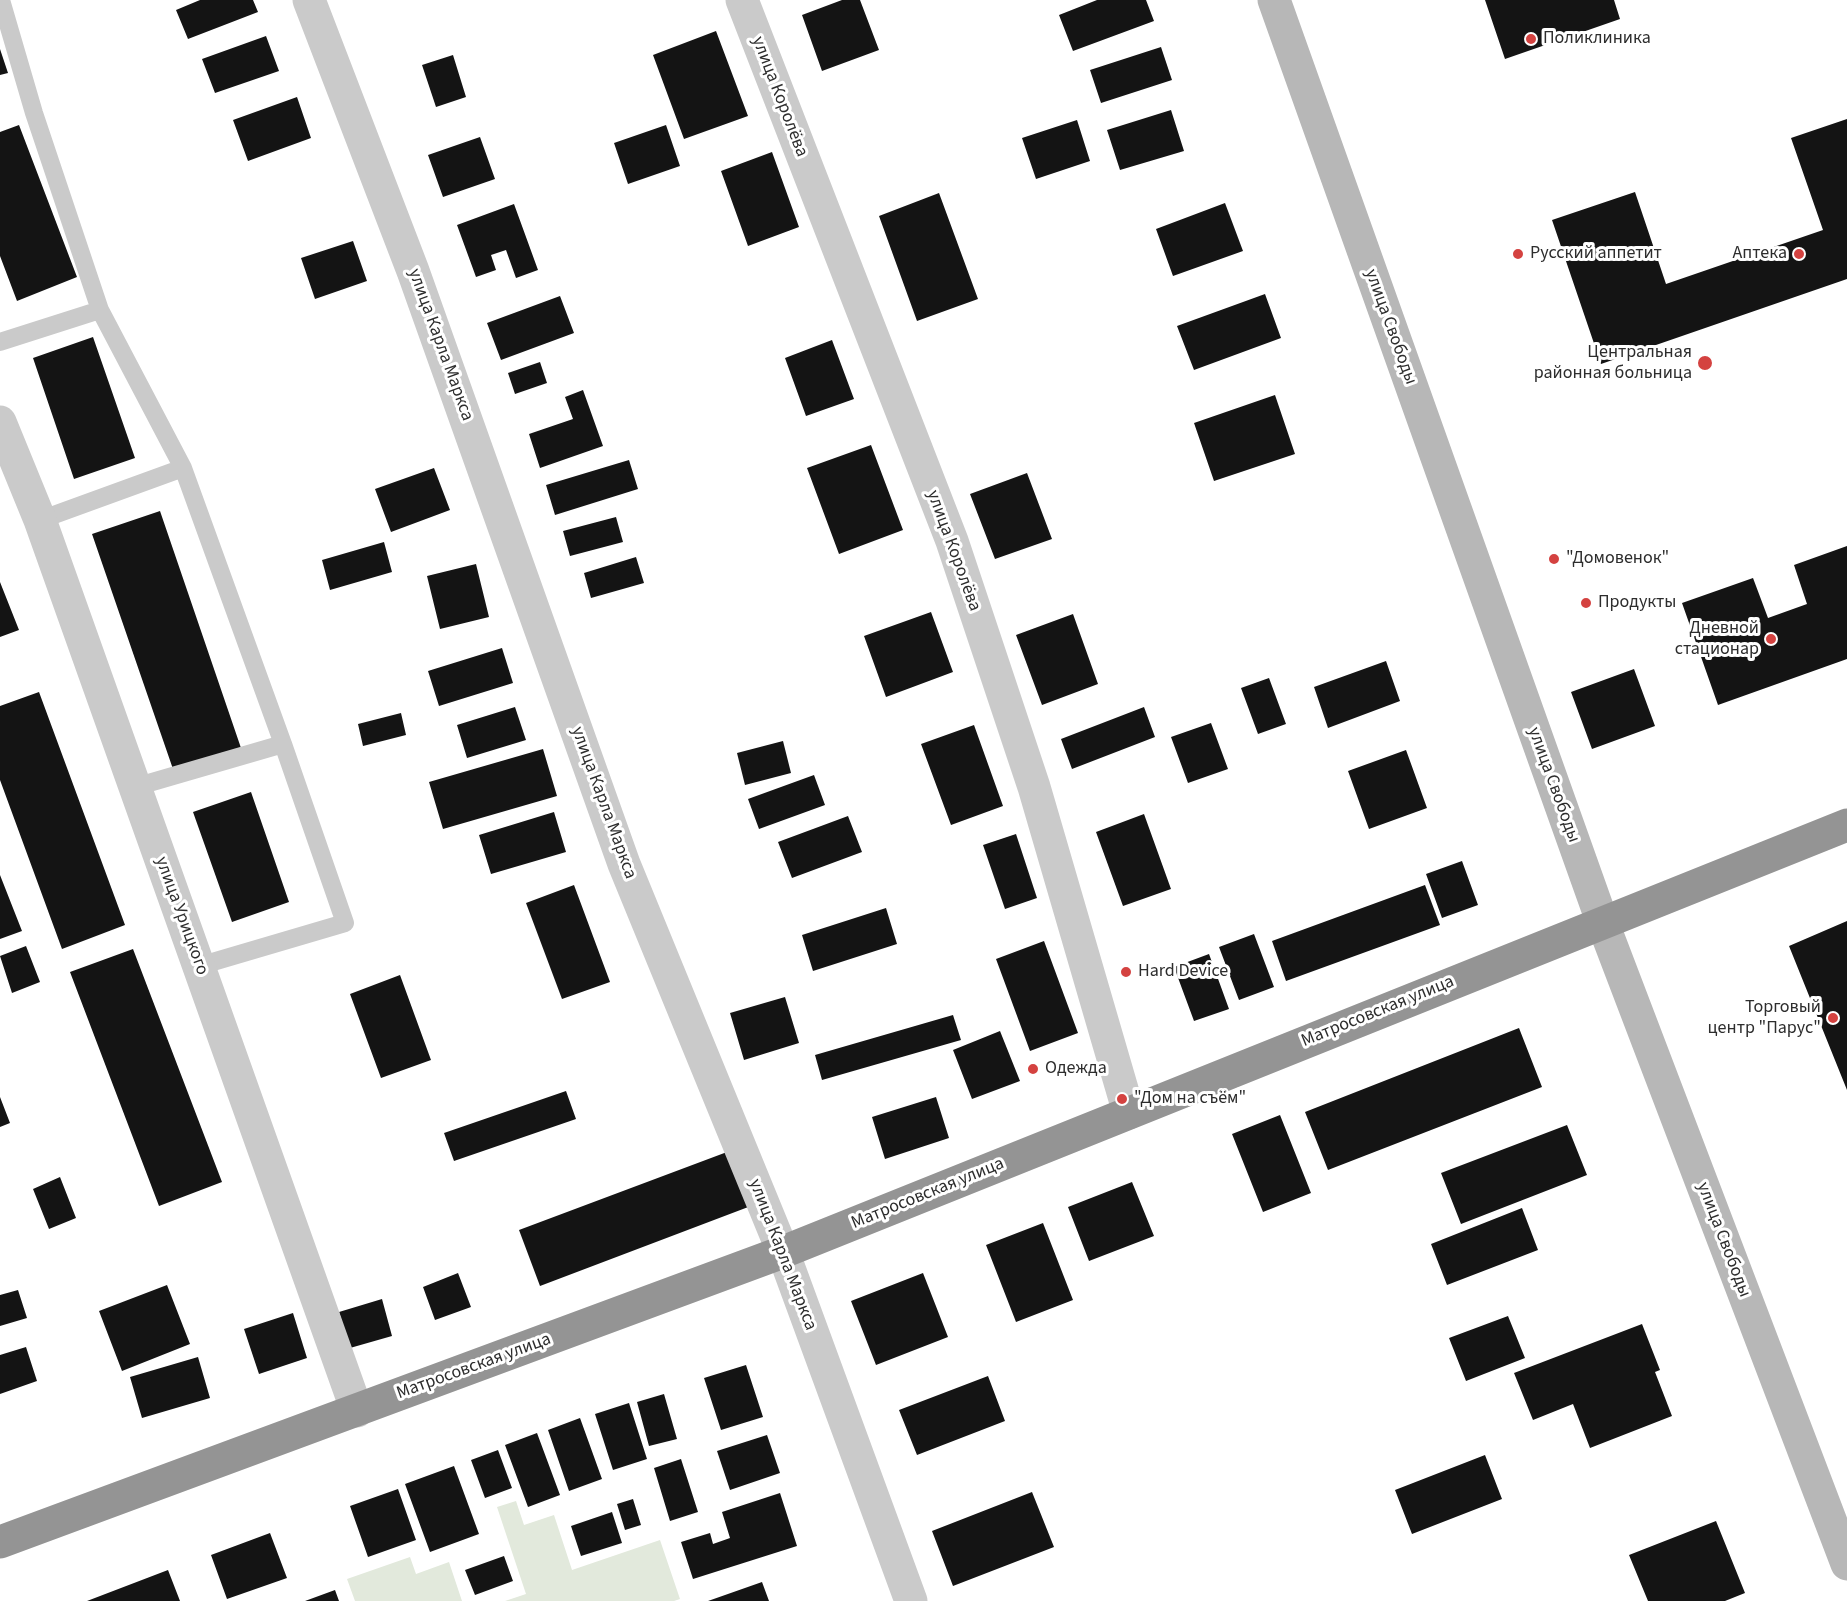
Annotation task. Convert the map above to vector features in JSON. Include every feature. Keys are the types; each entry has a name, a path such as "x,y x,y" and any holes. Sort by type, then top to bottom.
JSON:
{"highway":[{"name":"Матросовская улица","path":"0,1542 783,1252 1602,921 1847,825"}],"street":[{"name":"улица Карла Маркса","path":"309,0 413,271 624,864 783,1252 911,1601"},
{"name":"улица Королёва","path":"742,0 952,541 1034,787 1129,1113"},
{"name":"улица Свободы","path":"1274,0 1602,921 1847,1564"},
{"name":"улица Урицкого","path":"0,422 40,520 357,1411"}],"lane":[{"path":"1,0 34,113 100,310 183,468 345,923 200,966"},
{"path":"0,342 100,310"},
{"path":"40,520 183,468"},
{"path":"135,787 283,744"}],"shaded area":[{"path":"516,1501 524,1525 554,1515 572,1570 660,1540 680,1599 674,1601 505,1601 526,1594 497,1507"},
{"path":"410,1557 416,1574 449,1562 462,1601 355,1601 347,1579"}],"building":[{"path":"200,0 253,0 258,12 188,39 176,10"},
{"path":"842,0 860,0 879,50 822,71 802,15"},
{"path":"1097,0 1146,0 1154,21 1073,51 1059,15"},
{"name":"Поликлиника","path":"1485,0 1614,0 1620,19 1505,59"},
{"path":"716,31 748,116 684,139 653,55"},
{"path":"266,36 279,71 215,93 202,59"},
{"path":"1161,47 1172,80 1101,103 1090,70"},
{"path":"0,49 8,73 0,75"},
{"path":"453,55 466,97 436,107 422,65"},
{"path":"297,97 311,138 248,161 233,120"},
{"path":"1171,110 1184,151 1120,170 1107,130"},
{"name":"Аптека","path":"1847,119 1847,279 1601,364 1552,220 1635,192 1666,284 1823,230 1791,138"},
{"path":"1077,120 1090,161 1036,179 1022,138"},
{"path":"19,125 77,277 17,301 0,256 0,132"},
{"path":"666,125 680,166 628,184 614,143"},
{"path":"480,137 495,179 443,197 428,155"},
{"path":"772,152 799,227 748,246 721,171"},
{"path":"939,193 978,299 917,321 879,216"},
{"path":"1225,203 1243,251 1173,276 1156,229"},
{"path":"514,204 538,270 516,278 506,250 491,255 496,270 476,277 457,225"},
{"path":"353,241 367,281 315,299 301,258"},
{"path":"1265,294 1281,338 1194,370 1177,326"},
{"path":"560,296 574,333 501,360 487,323"},
{"path":"93,337 135,458 74,479 33,358"},
{"path":"832,340 854,399 806,416 785,358"},
{"path":"540,362 547,383 515,394 508,373"},
{"path":"583,390 603,446 540,468 529,434 573,419 565,397"},
{"path":"1275,395 1295,454 1214,481 1194,423"},
{"path":"871,445 903,530 839,554 807,468"},
{"path":"629,460 638,489 555,515 546,485"},
{"path":"434,468 450,510 391,532 375,489"},
{"path":"1027,473 1052,539 995,559 970,494"},
{"path":"160,511 241,748 174,772 92,534"},
{"path":"616,517 623,542 570,556 563,531"},
{"path":"384,542 392,572 330,590 322,560"},
{"name":"Дневной стационар","path":"1847,546 1847,659 1718,705 1682,603 1753,578 1768,618 1807,604 1794,565"},
{"path":"636,557 644,583 591,598 584,573"},
{"path":"476,564 489,617 440,629 427,576"},
{"path":"0,582 19,630 0,637"},
{"path":"931,612 953,672 886,697 864,636"},
{"path":"1073,614 1098,684 1042,705 1016,635"},
{"path":"502,648 513,683 439,706 428,671"},
{"path":"1386,661 1400,701 1328,728 1314,687"},
{"path":"1634,669 1655,726 1592,749 1571,692"},
{"path":"1269,678 1286,724 1258,734 1241,688"},
{"path":"39,692 125,925 62,949 0,780 0,706"},
{"path":"515,707 526,740 467,758 457,725"},
{"path":"1144,707 1155,737 1072,769 1061,739"},
{"path":"401,713 406,735 363,746 358,724"},
{"path":"1211,723 1228,769 1188,783 1171,737"},
{"path":"974,725 1003,806 951,825 921,744"},
{"path":"783,741 791,773 745,785 737,753"},
{"path":"543,749 557,796 443,829 429,782"},
{"path":"1406,750 1427,808 1369,829 1348,771"},
{"path":"814,775 825,805 759,829 748,799"},
{"path":"251,792 289,902 232,922 193,812"},
{"path":"554,812 566,852 491,874 479,835"},
{"path":"1144,814 1171,889 1123,906 1096,832"},
{"path":"848,816 862,852 792,878 778,842"},
{"path":"1016,834 1037,898 1005,909 983,845"},
{"path":"1462,861 1478,905 1442,918 1426,874"},
{"path":"0,875 22,931 0,939"},
{"path":"574,885 610,982 562,999 526,903"},
{"path":"1425,885 1440,925 1286,981 1272,941"},
{"path":"886,908 897,944 813,971 802,935"},
{"name":"Торговый центр \"Парус\"","path":"1847,921 1847,1090 1789,946"},
{"path":"1254,934 1274,987 1239,1000 1219,947"},
{"path":"1044,941 1078,1033 1030,1051 996,959"},
{"path":"26,946 40,982 12,993 0,956"},
{"path":"133,949 222,1182 159,1206 70,972"},
{"path":"1209,954 1229,1009 1194,1021 1174,967"},
{"path":"400,975 431,1060 381,1078 350,994"},
{"path":"785,997 799,1043 744,1060 730,1013"},
{"path":"953,1015 961,1040 822,1080 815,1055"},
{"path":"1519,1028 1542,1087 1328,1170 1305,1112"},
{"path":"1000,1031 1020,1081 972,1099 953,1050"},
{"path":"566,1091 576,1119 454,1161 444,1133"},
{"path":"0,1097 10,1123 0,1127"},
{"path":"936,1097 949,1138 885,1159 872,1117"},
{"path":"1280,1115 1311,1193 1263,1212 1232,1134"},
{"path":"1567,1125 1587,1175 1461,1224 1441,1173"},
{"path":"751,1143 772,1198 540,1286 519,1230"},
{"path":"60,1177 76,1218 49,1229 33,1189"},
{"path":"1132,1182 1154,1236 1089,1261 1068,1207"},
{"path":"1522,1208 1538,1250 1447,1285 1431,1244"},
{"path":"1043,1223 1073,1300 1016,1322 986,1245"},
{"path":"458,1273 471,1307 435,1320 423,1287"},
{"path":"923,1273 948,1337 876,1365 851,1301"},
{"path":"167,1285 190,1344 122,1371 99,1311"},
{"path":"18,1290 27,1318 0,1326 0,1295"},
{"path":"382,1299 392,1336 350,1348 339,1312"},
{"path":"293,1313 307,1358 259,1374 244,1329"},
{"path":"1508,1316 1525,1358 1466,1381 1449,1338"},
{"path":"1642,1324 1660,1370 1655,1372 1672,1416 1590,1448 1573,1404 1533,1420 1514,1373"},
{"path":"26,1347 37,1381 0,1394 0,1355"},
{"path":"198,1357 210,1398 142,1418 130,1377"},
{"path":"746,1365 763,1417 721,1430 704,1378"},
{"path":"988,1376 1005,1421 917,1455 899,1410"},
{"path":"664,1394 677,1439 649,1446 637,1402"},
{"path":"629,1403 647,1459 613,1470 595,1414"},
{"path":"580,1418 602,1479 569,1491 548,1430"},
{"path":"537,1433 560,1495 528,1507 505,1445"},
{"path":"767,1435 780,1473 730,1490 717,1451"},
{"path":"498,1450 512,1488 485,1498 471,1460"},
{"path":"1485,1455 1502,1499 1412,1534 1395,1490"},
{"path":"681,1459 698,1512 670,1521 654,1468"},
{"path":"454,1466 479,1534 430,1552 405,1484"},
{"path":"398,1489 416,1540 368,1557 350,1506"},
{"path":"1032,1492 1054,1547 953,1586 932,1531"},
{"path":"780,1493 797,1546 693,1579 681,1542 710,1533 713,1544 730,1538 722,1512"},
{"path":"633,1499 641,1525 625,1530 617,1504"},
{"path":"612,1512 622,1543 581,1556 571,1526"},
{"path":"1716,1521 1745,1593 1725,1601 1648,1601 1629,1555"},
{"path":"270,1533 287,1578 227,1599 211,1555"},
{"path":"504,1556 513,1581 475,1595 465,1570"},
{"path":"168,1570 180,1601 87,1601"},
{"path":"762,1582 769,1601 708,1601"},
{"path":"335,1590 339,1601 305,1601"}],"place":[{"name":"Поликлиника","path":"1531,39"},
{"name":"Русский аппетит","path":"1518,254"},
{"name":"Аптека","path":"1799,254"},
{"name":"Центральная районная больница","path":"1705,363"},
{"name":"\"Домовенок\"","path":"1554,559"},
{"name":"Продукты","path":"1586,603"},
{"name":"Дневной стационар","path":"1771,639"},
{"name":"Hard Device","path":"1126,972"},
{"name":"Торговый центр \"Парус\"","path":"1833,1018"},
{"name":"Одежда","path":"1033,1069"},
{"name":"\"Дом на съём\"","path":"1122,1099"}]}
